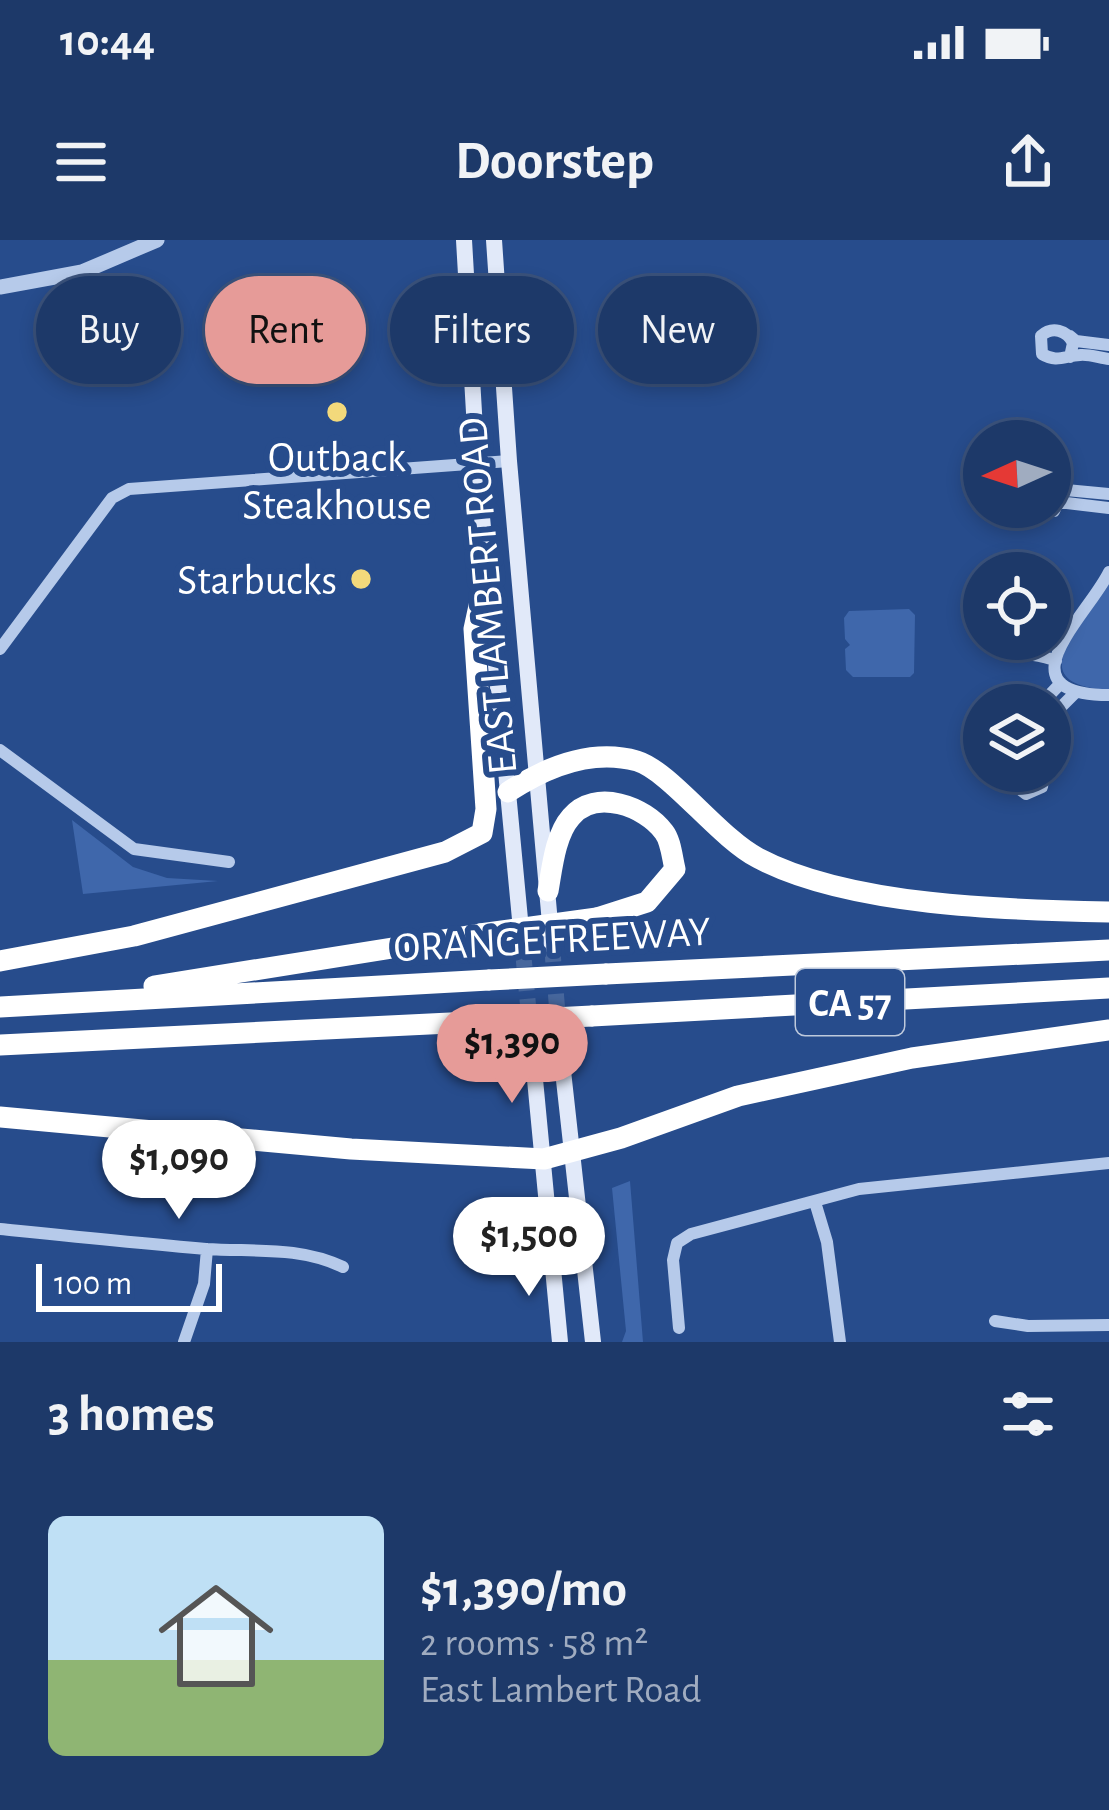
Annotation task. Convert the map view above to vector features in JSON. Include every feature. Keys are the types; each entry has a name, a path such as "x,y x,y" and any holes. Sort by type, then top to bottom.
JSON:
{"highway":[{"path":"0,961 134,936 445,852 482,833 486,809 474,629 488,569"},
{"path":"508,792 536,773 588,756 640,762 727,837 758,858 817,882 1004,910 1109,912"},
{"path":"9,1006 597,917 647,902 675,868 667,835 627,804 591,804 571,817 556,853 548,891"},
{"name":"ORANGE FREEWAY","path":"9,1006 1109,950"},
{"name":"ORANGE FREEWAY","path":"0,1045 1109,988"},
{"path":"0,1118 351,1149 544,1159 575,1153 738,1096 912,1058 1109,1030"}],"main road":[{"name":"EAST LAMBERT ROAD","path":"464,240 478,464 523,950"},
{"name":"EAST LAMBERT ROAD","path":"494,240 508,461 552,946"},
{"path":"560,1044 593,1342"},
{"path":"532,1048 560,1342"}],"street":[{"path":"0,287 82,272 157,240"},
{"path":"1109,345 1046,331 1039,344 1050,359 1109,359"},
{"path":"1069,335 1073,343 1070,357"},
{"path":"0,649 112,498 129,489 508,461"},
{"path":"1071,487 1109,494"},
{"path":"1071,504 1109,508"},
{"path":"1109,572 1060,631 1056,661 1061,682 1076,692 1109,695"},
{"path":"1071,697 1076,692"},
{"path":"0,750 134,849 229,862"},
{"path":"679,1328 673,1259 677,1243 691,1234 892,1184 1109,1162"},
{"path":"815,1202 827,1242 840,1342"},
{"path":"0,1229 207,1249 291,1251 318,1255 344,1267"},
{"path":"184,1342 204,1284 207,1249"},
{"path":"995,1322 1109,1325"}],"green space":[{"path":"1109,584 1109,690 1066,677 1062,665 1063,660 1071,660 1074,634"},
{"path":"909,609 915,615 914,673 910,677 853,677 846,670 845,649 850,645 844,618 849,611"},
{"path":"1109,616 1109,670 1078,657 1075,649 1084,628 1103,629"},
{"path":"72,820 133,867 167,878 218,881 83,894"},
{"path":"630,1181 643,1342 622,1342 626,1331 612,1188"}],"tunnel":[{"path":"552,946 560,1044"},
{"path":"523,951 532,1048"}],"place":[{"name":"Outback Steakhouse","path":"337,412"},
{"name":"Starbucks","path":"361,579"}]}
